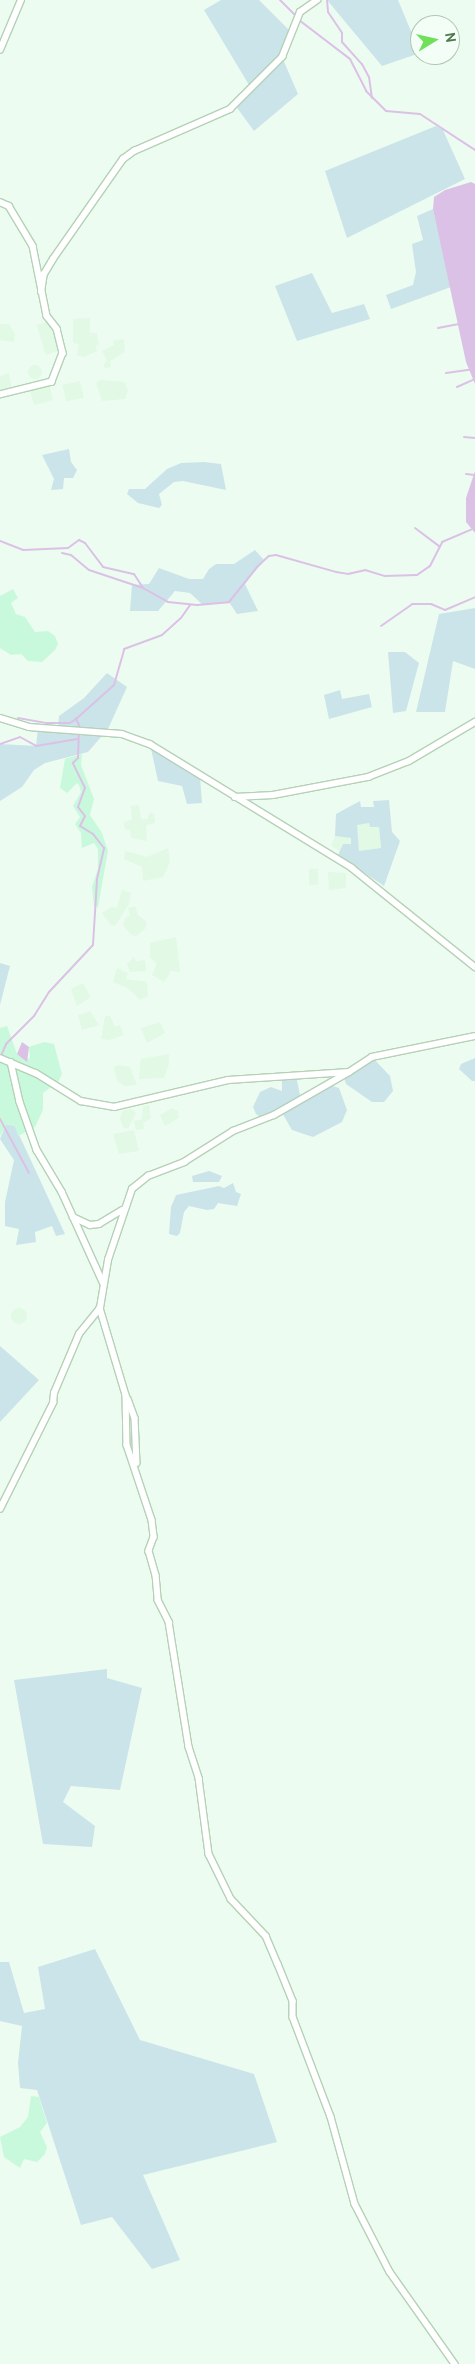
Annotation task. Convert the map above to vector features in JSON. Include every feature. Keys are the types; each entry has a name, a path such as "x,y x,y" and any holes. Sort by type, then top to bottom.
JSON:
{"street":[{"path":"0,50 22,0"},
{"path":"41,292 44,274 53,259 123,159 134,151 230,109 282,56 300,12 316,0"},
{"path":"0,202 9,206 33,246 47,316 62,344 56,376 52,382 0,394"},
{"path":"0,718 29,727 122,734 150,744 352,868 475,967"},
{"path":"235,797 273,795 368,777 408,761 475,722"},
{"path":"137,1468 135,1418 126,1395 100,1308 104,1284 124,1209 139,1182 184,1162 233,1132 274,1115 372,1057 475,1036"},
{"path":"0,1058 11,1062 81,1101 114,1107 228,1080 349,1072"},
{"path":"11,1062 20,1102 37,1150 62,1192 70,1214 98,1265 104,1284"},
{"path":"70,1214 90,1225 106,1221 124,1209"},
{"path":"0,1509 53,1403 54,1393 79,1334 100,1308"},
{"path":"126,1395 127,1445 137,1468 152,1520 154,1537 149,1552 156,1575 158,1600 171,1631 189,1747 199,1778 209,1854 231,1899 266,1936 278,1964 293,2001 293,2017 331,2117 355,2204 390,2272 455,2364"}],"shaded area":[{"path":"221,0 259,0 291,32 282,57 298,94 254,131 235,105 252,90 204,10"},
{"path":"327,0 398,0 410,29 410,56 382,66"},
{"path":"436,126 443,130 465,179 347,238 325,171"},
{"path":"471,182 475,184 475,384 466,362 433,209 434,197 445,190"},
{"path":"433,209 451,287 391,309 386,295 413,285 416,272 412,244 423,240 417,216"},
{"path":"312,273 332,313 364,304 370,319 297,341 275,286"},
{"path":"90,318 90,333 97,333 99,345 96,346 97,351 84,357 77,355 79,344 73,343 73,319"},
{"path":"50,321 59,351 46,355 37,325"},
{"path":"0,324 9,324 15,334 14,342 0,340"},
{"path":"124,339 125,352 110,361 111,366 106,369 103,365 107,361 102,351 114,345 113,341"},
{"path":"32,365 38,365 42,372 38,379 32,379 28,375 28,369"},
{"path":"9,373 12,389 0,392 0,376"},
{"path":"100,380 124,382 128,390 125,399 102,401 96,383"},
{"path":"80,381 84,398 66,402 62,385"},
{"path":"39,387 50,387 53,400 34,405 30,390"},
{"path":"69,449 71,462 77,470 73,478 64,478 63,489 51,490 54,479 42,455"},
{"path":"204,462 221,464 226,490 183,481 174,482 159,494 162,505 159,508 138,503 127,494 129,489 145,489 167,469 181,463"},
{"path":"475,471 475,533 466,522 466,498"},
{"path":"255,550 264,560 245,584 258,611 237,614 229,602 203,605 190,593 175,591 158,611 130,611 132,585 149,584 159,568 189,579 203,579 209,569 216,564 234,564"},
{"path":"475,608 475,669 453,661 445,712 416,712 439,614"},
{"path":"388,652 405,652 419,663 406,711 393,713"},
{"path":"107,673 127,687 108,729 88,752 45,763 34,770 22,787 0,801 0,744 36,746 38,728 58,729 59,716 84,698"},
{"path":"340,690 342,699 369,694 372,707 329,719 324,695"},
{"path":"150,744 200,777 202,803 187,804 182,786 158,781"},
{"path":"389,800 392,832 400,841 384,886 338,855 343,844 351,844 351,838 335,836 336,814 360,801 361,807 374,807 373,801","holes":["369,823 370,827 379,827 381,848 359,851 357,825"]},
{"path":"139,805 141,819 148,819 149,813 154,813 155,823 146,825 147,841 131,838 130,830 126,830 123,823 132,819 131,806"},
{"path":"369,823 379,827 381,848 359,851 356,824"},
{"path":"335,836 351,838 351,844 343,844 340,851 331,846"},
{"path":"168,848 170,862 163,877 143,881 142,867 124,859 125,851 147,857"},
{"path":"309,869 318,869 318,885 309,885"},
{"path":"328,872 346,873 346,888 329,890"},
{"path":"122,890 131,893 129,904 115,926 111,925 102,913 111,907 117,908"},
{"path":"135,906 138,915 147,922 145,929 136,936 131,935 123,925 125,918 130,916 128,908"},
{"path":"176,937 180,972 171,971 164,982 152,975 157,963 150,958 150,943"},
{"path":"134,957 136,961 145,960 146,971 130,972 127,964"},
{"path":"0,963 10,966 0,1005"},
{"path":"117,968 128,973 126,979 147,982 148,996 140,1000 129,989 113,982"},
{"path":"83,983 91,997 77,1006 71,989"},
{"path":"90,1011 99,1025 82,1030 78,1015"},
{"path":"105,1016 110,1016 115,1027 120,1025 124,1035 109,1040 101,1039"},
{"path":"160,1022 165,1033 147,1043 141,1028"},
{"path":"22,1042 29,1047 27,1062 17,1054"},
{"path":"169,1054 169,1064 164,1078 139,1079 141,1059"},
{"path":"372,1057 390,1076 393,1091 384,1102 372,1102 346,1084 343,1075"},
{"path":"475,1058 475,1081 472,1081 459,1069 461,1064"},
{"path":"118,1065 130,1067 137,1085 125,1086 117,1081 114,1067"},
{"path":"296,1075 301,1100 327,1084 339,1088 347,1110 342,1122 313,1137 292,1130 281,1111 263,1119 256,1114 253,1107 260,1092 271,1087 282,1091 282,1076"},
{"path":"149,1105 151,1118 143,1123 144,1129 136,1130 134,1121 142,1119 143,1107"},
{"path":"172,1108 178,1111 179,1118 165,1126 160,1115"},
{"path":"131,1109 136,1113 128,1129 123,1127 120,1118 123,1110"},
{"path":"6,1124 15,1126 65,1234 56,1236 52,1226 35,1232 36,1242 16,1245 19,1229 5,1226 5,1202 14,1160 0,1139"},
{"path":"134,1130 139,1151 119,1154 113,1134"},
{"path":"209,1171 222,1176 219,1182 193,1182 192,1176"},
{"path":"233,1183 236,1192 241,1194 237,1206 218,1203 214,1209 207,1210 189,1206 184,1212 180,1233 177,1236 169,1234 171,1207 176,1195 219,1186 224,1188"},
{"path":"19,1308 25,1310 27,1316 25,1322 19,1324 13,1322 11,1316 13,1310"},
{"path":"0,1346 39,1380 0,1422"},
{"path":"107,1669 107,1678 142,1688 120,1790 71,1786 63,1802 95,1826 92,1847 43,1844 14,1680"},
{"path":"95,1949 140,2040 254,2074 277,2142 143,2175 180,2260 152,2269 112,2217 81,2225 37,2090 20,2088 18,2063 22,2026 0,2021 0,1962 9,1962 24,2013 45,2009 38,1967"}],"sand":[{"path":"13,589 18,598 11,603 16,614 25,617 35,632 48,631 55,636 58,644 55,650 42,662 28,661 21,654 11,655 0,648 0,596"},
{"path":"82,754 81,765 94,799 90,815 102,833 108,851 98,907 94,906 92,887 98,869 98,849 94,843 82,848 81,833 75,824 80,817 73,806 81,792 79,785 77,783 67,793 60,788 65,759"},
{"path":"7,1026 17,1054 30,1059 29,1047 44,1042 54,1044 62,1074 58,1082 43,1093 43,1110 35,1127 18,1136 15,1126 7,1124 0,1136 0,1028"},
{"path":"31,2096 39,2097 47,2123 40,2132 47,2147 45,2154 37,2162 24,2159 20,2168 4,2157 0,2137 20,2127 28,2117"}],"waterway":[{"path":"280,0 296,16"},
{"path":"327,0 328,12 342,33 342,42 362,64 369,77 372,98"},
{"path":"299,20 350,59 366,91 386,111 420,114 475,150"},
{"path":"438,328 458,324"},
{"path":"446,373 475,369"},
{"path":"457,387 475,379"},
{"path":"464,437 475,438"},
{"path":"466,474 475,475"},
{"path":"415,528 440,547"},
{"path":"0,541 23,550 68,548 79,540 85,543 103,567 134,574 143,588 168,602 197,605 229,602 257,567 269,556 276,555 348,574 365,570 385,576 417,575 430,566 442,542 475,528"},
{"path":"62,553 71,555 89,570 143,588"},
{"path":"381,626 412,604 431,604 445,610 475,597"},
{"path":"1,1056 6,1044 34,1016 49,992 93,945 97,879 104,848 93,834 80,826 85,816 78,807 85,788 73,763 78,758 79,725 76,719 114,685 124,649 162,635 181,618 190,605"},
{"path":"18,718 46,723 70,723 76,719"},
{"path":"0,744 20,737 36,746 77,739"},
{"path":"0,1119 29,1173"}]}
